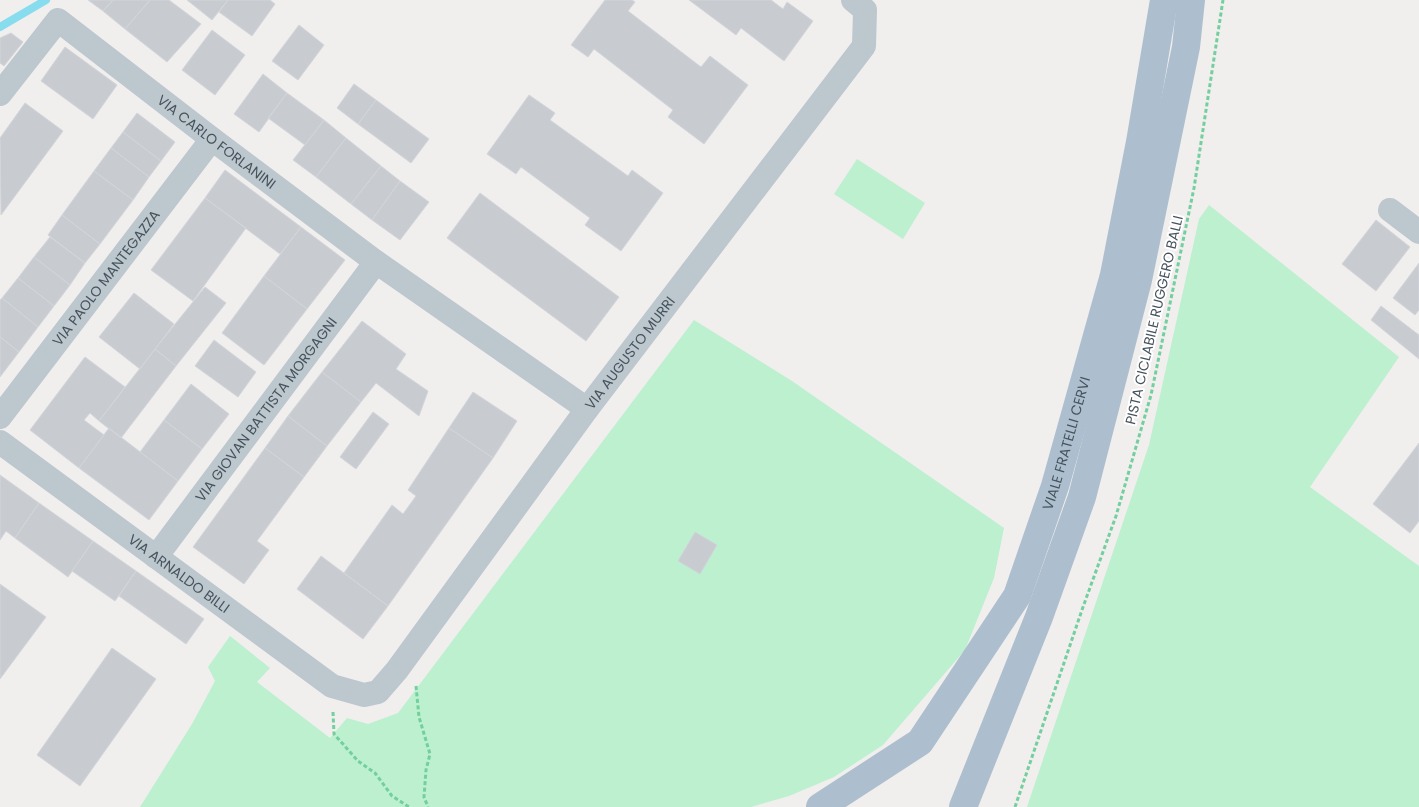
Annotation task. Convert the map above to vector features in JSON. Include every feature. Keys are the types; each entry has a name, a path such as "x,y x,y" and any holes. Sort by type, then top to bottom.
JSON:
{"main road":[{"name":"VIALE FRATELLI CERVI","path":"820,807 920,742 1017,596 1055,486 1114,275 1140,142 1164,0"},
{"name":"VIALE FRATELLI CERVI","path":"963,807 1039,617 1082,497 1138,280 1186,48 1191,0"}],"street":[{"name":"VIA AUGUSTO MURRI","path":"364,695 378,692 397,670 587,410 864,46 865,10 853,0"},
{"name":"VIA CARLO FORLANINI","path":"0,94 58,20 376,262 587,410"},
{"name":"VIA PAOLO MANTEGAZZA","path":"0,417 212,139"},
{"path":"1390,210 1419,232"},
{"name":"VIA GIOVAN BATTISTA MORGAGNI","path":"156,557 376,262"},
{"name":"VIA ARNALDO BILLI","path":"0,442 332,686 364,695"}],"path":[{"name":"PISTA CICLABILE RUGGERO BALLI","path":"1015,807 1083,606 1116,516 1151,395 1194,188 1223,0"},
{"path":"397,670 416,686 418,717 430,754 426,770 424,796 428,807"},
{"path":"332,686 334,734 358,761 375,774 392,796 409,807"}],"green space":[{"path":"857,159 925,203 903,239 834,194"},
{"path":"1209,205 1399,357 1310,487 1419,566 1419,807 1027,807 1149,445 1199,219"},
{"path":"694,320 792,381 1004,528 994,578 965,650 883,745 834,777 789,796 751,807 140,807 192,724 215,681 208,667 230,636 270,668 257,682 330,738 347,718 368,724 398,713"}],"building":[{"path":"88,0 113,0 103,11"},
{"path":"113,0 150,0 125,29 103,11"},
{"path":"150,0 169,0 201,24 167,62 125,29"},
{"path":"187,0 228,0 212,20"},
{"path":"228,0 270,0 275,4 252,36 219,12"},
{"path":"605,0 632,0 635,2 628,11 701,67 710,56 748,85 704,144 668,117 673,110 594,49 588,57 571,45"},
{"path":"689,0 771,0 783,9 787,2 813,21 784,61 741,28 736,35"},
{"path":"299,25 324,45 298,80 272,61"},
{"path":"212,30 245,55 215,95 182,70"},
{"path":"11,33 23,42 4,66 0,63 0,38"},
{"path":"65,47 117,85 93,119 41,81"},
{"path":"263,74 287,93 259,132 234,114"},
{"path":"354,84 376,100 358,124 337,108"},
{"path":"287,93 324,120 305,145 268,118"},
{"path":"529,95 555,113 550,120 628,176 632,170 663,193 621,251 585,225 590,218 521,167 516,174 487,154"},
{"path":"376,100 429,139 411,163 358,124"},
{"path":"25,103 63,131 1,215 0,138"},
{"path":"137,113 175,142 161,161 123,132"},
{"path":"324,120 346,138 316,177 293,160"},
{"path":"123,132 161,161 149,177 111,148"},
{"path":"346,138 381,166 351,204 316,177"},
{"path":"111,148 149,177 133,200 94,171"},
{"path":"381,166 400,181 372,220 351,204"},
{"path":"225,170 301,227 280,254 205,198"},
{"path":"94,171 133,200 100,244 62,215"},
{"path":"400,181 429,202 400,240 372,220"},
{"path":"480,193 619,297 586,341 447,238"},
{"path":"205,198 246,228 193,301 151,270"},
{"path":"62,215 100,244 85,263 48,235"},
{"path":"1376,220 1410,247 1376,291 1342,264"},
{"path":"301,227 345,260 307,309 264,276"},
{"path":"50,237 85,263 70,285 34,257"},
{"path":"34,257 70,285 54,306 18,278"},
{"path":"1419,263 1419,310 1415,315 1393,298"},
{"path":"264,276 307,309 264,365 222,333"},
{"path":"18,278 54,306 38,327 2,298"},
{"path":"205,287 226,303 176,366 155,349"},
{"path":"134,293 174,324 140,369 99,337"},
{"path":"2,298 38,327 19,352 0,337 0,300"},
{"path":"1381,306 1419,335 1419,359 1371,320"},
{"path":"362,321 406,354 396,369 428,391 419,416 376,383 361,402 322,372"},
{"path":"0,337 19,352 0,377"},
{"path":"214,340 256,372 238,397 195,366"},
{"path":"155,349 176,366 121,438 99,421"},
{"path":"85,357 125,387 99,421 90,413 84,420 104,435 79,468 30,430"},
{"path":"322,372 361,402 327,446 288,416"},
{"path":"191,384 229,414 202,449 164,420"},
{"path":"473,392 517,421 493,458 449,428"},
{"path":"373,412 389,424 356,469 340,457"},
{"path":"288,416 327,446 304,477 265,448"},
{"path":"164,420 202,449 178,481 140,452"},
{"path":"109,428 178,481 149,520 79,468"},
{"path":"449,428 493,458 388,606 344,573 392,505 403,514 416,496 408,490"},
{"path":"1419,443 1419,521 1410,533 1373,504"},
{"path":"265,448 304,477 257,541 269,550 244,584 193,547"},
{"path":"0,475 39,503 15,538 6,531 0,540"},
{"path":"39,503 93,541 68,577 15,538"},
{"path":"695,532 717,545 700,574 678,561"},
{"path":"93,541 136,571 115,601 72,571"},
{"path":"321,556 388,606 363,639 297,589"},
{"path":"136,571 204,619 186,644 119,596"},
{"path":"0,584 46,617 0,679"},
{"path":"112,648 156,679 80,786 37,755"}],"waterway":[{"path":"0,27 46,0"}]}
